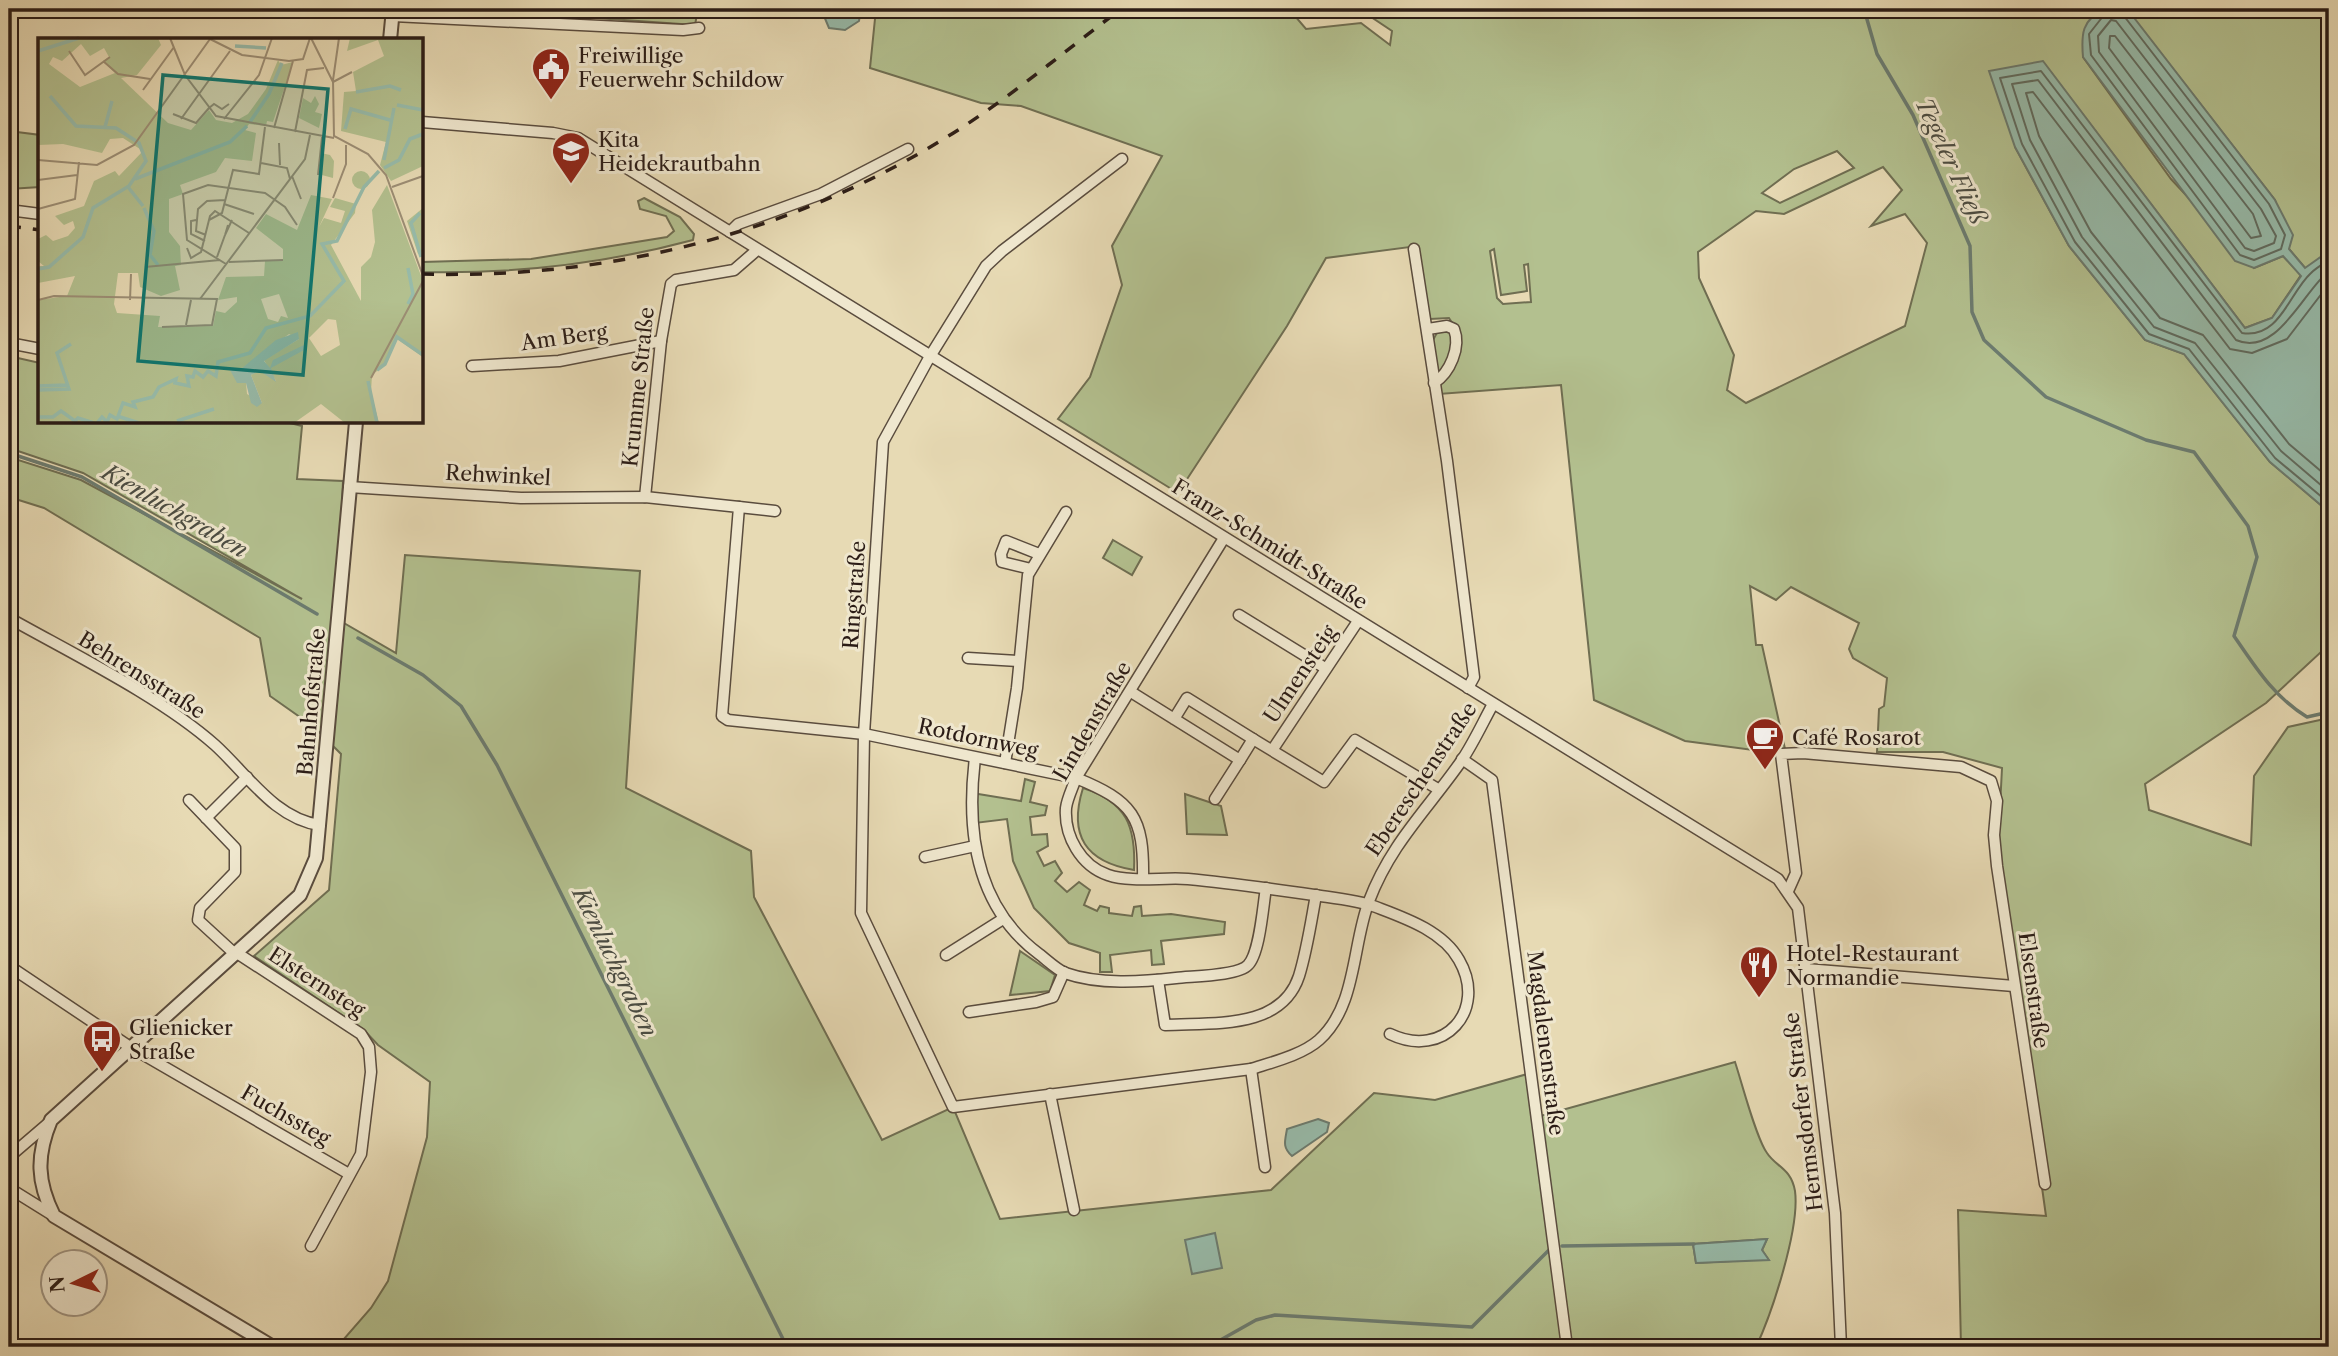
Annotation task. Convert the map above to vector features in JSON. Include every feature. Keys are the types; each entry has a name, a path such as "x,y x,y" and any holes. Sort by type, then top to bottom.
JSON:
{"street":[{"path":"390,38 393,12 683,30 699,28"},
{"name":"Franz-Schmidt-Straße","path":"424,121 553,133 578,138 929,358 1777,879 1788,891"},
{"path":"730,232 738,224 821,194 908,149"},
{"name":"Ringstraße","path":"953,1107 861,913 864,734 883,442 929,358 986,266 1122,159"},
{"path":"9,210 38,214"},
{"path":"1414,249 1428,329 1475,677 1468,688"},
{"name":"Krumme Straße","path":"757,250 734,270 676,280 671,284 661,341 645,497 775,511"},
{"path":"1428,329 1447,326 1454,329 1457,338 1455,354 1434,383"},
{"name":"Am Berg","path":"472,366 559,361 661,341"},
{"path":"9,343 38,349"},
{"name":"Bahnhofstraße","path":"9,1157 300,895 316,858 320,825 356,424"},
{"name":"Rehwinkel","path":"349,487 521,498 645,497"},
{"path":"739,507 722,716 727,720 864,734"},
{"path":"1006,763 1022,618 1031,569 1066,512"},
{"name":"Lindenstraße","path":"1224,538 1076,778 1066,807 1068,835 1083,858 1108,875 1266,888 1316,895 1368,904 1410,919 1444,942 1460,961 1468,992 1462,1017 1448,1034 1429,1043 1407,1042 1390,1034"},
{"path":"1031,569 1006,566 1002,562 1002,545 1011,540 1039,554"},
{"path":"1239,615 1325,668"},
{"name":"Behrensstraße","path":"9,618 181,719 215,745 290,817 320,825"},
{"name":"Ulmensteig","path":"1273,749 1358,621"},
{"path":"968,658 1019,661"},
{"path":"1131,692 1240,760"},
{"path":"1174,719 1187,698 1324,782 1355,740 1438,789"},
{"name":"Ebereschenstraße","path":"953,1107 1251,1069 1290,1055 1319,1040 1340,1012 1368,904 1388,857 1462,760 1493,704"},
{"name":"Rotdornweg","path":"864,734 1076,778 1102,789 1133,815 1143,840 1143,878"},
{"path":"1215,799 1253,739"},
{"name":"Elsenstraße","path":"1788,891 1796,873 1781,754 1803,753 1961,767 1991,781 1997,801 1994,835 2014,986 2045,1184"},
{"path":"975,758 971,790 975,846 981,872 1003,919 1031,947 1064,972 1111,981 1158,980 1239,971 1248,966 1254,957 1266,888"},
{"name":"Magdalenenstraße","path":"1462,760 1492,780 1567,1347"},
{"path":"206,818 247,777"},
{"path":"189,800 235,848 236,867 231,879 200,908 198,920 236,953"},
{"path":"925,856 975,846"},
{"name":"Hermsdorfer Straße","path":"1788,891 1798,908 1807,969 1835,1213 1841,1347"},
{"path":"1158,980 1165,1025 1256,1018 1273,1009 1289,995 1299,977 1316,895"},
{"path":"946,955 1003,919"},
{"name":"Elsternsteg","path":"236,953 361,1034 369,1047 372,1072 361,1154 311,1246"},
{"name":"Fuchssteg","path":"9,966 130,1047 349,1174"},
{"path":"1807,969 2014,986"},
{"path":"970,1012 1053,997 1064,972"},
{"path":"1251,1069 1265,1167"},
{"path":"1050,1094 1074,1210"},
{"path":"51,1121 39,1158 39,1182 54,1216"},
{"path":"9,1188 273,1347"}],"shaded area":[{"path":"525,9 698,9 695,25 525,13"},
{"path":"876,9 1289,9 1306,29 1361,23 1390,45 1392,31 1365,13 1333,9 2104,9 2091,15 2083,57 2171,179 2254,268 2283,256 2301,275 2272,318 2245,328 2043,62 2015,147 2069,246 2145,340 2184,354 2270,462 2329,512 2329,648 2322,651 2266,703 2145,784 2149,810 2251,845 2254,776 2288,727 2329,718 2329,1347 1961,1347 1958,1210 2046,1216 1997,866 2002,768 1943,752 1877,752 1879,709 1884,706 1887,678 1853,658 1849,649 1859,623 1791,587 1776,600 1750,586 1756,645 1762,645 1785,749 1776,753 1685,741 1594,700 1561,385 1439,394 1440,384 1459,354 1461,344 1449,318 1430,319 1417,246 1326,258 1287,326 1178,493 1058,419 1090,377 1122,285 1112,246 1162,156 1021,106 981,103 870,68","holes":["1837,151 1854,168 1780,203 1762,193 1794,169","1883,167 1902,190 1871,226 1905,214 1927,243 1905,326 1746,403 1727,390 1734,355 1699,278 1698,252 1756,211 1784,214","1494,249 1501,295 1527,291 1524,265 1528,264 1531,302 1503,304 1497,298 1490,251"]},
{"path":"2123,9 2329,9 2329,251 2306,269 2289,249 2275,200 2128,11"},
{"path":"9,131 38,135 38,187 9,189"},
{"path":"644,198 680,217 694,234 693,240 558,266 424,272 424,262 531,259 667,237 674,231 666,216 640,209 638,201"},
{"path":"1439,329 1452,332 1453,343 1445,364 1440,373 1437,373 1433,340"},
{"path":"9,356 38,363 38,424 302,426 297,479 343,481 337,619 396,653 405,555 640,571 626,788 751,851 754,897 882,1140 953,1107 1000,1219 1271,1190 1374,1093 1435,1100 1531,1073 1537,1117 1735,1062 1763,1146 1790,1177 1795,1191 1789,1248 1770,1313 1756,1347 1651,1347 1651,1342 1631,1342 1631,1347 337,1347 371,1308 388,1281 427,1137 430,1082 378,1045 364,1030 254,956 329,890 341,754 314,727 270,696 260,638 44,508 9,497 9,457 81,480 302,599 83,473 9,448","holes":["1767,1239 1762,1250 1768,1259 1696,1263 1693,1244"]},
{"path":"1113,540 1142,557 1132,575 1103,558"},
{"path":"1025,779 1035,782 1030,802 1047,806 1045,815 1030,817 1032,835 1047,834 1048,846 1037,852 1044,866 1055,861 1062,873 1055,881 1067,892 1079,882 1090,890 1084,905 1097,911 1100,906 1109,908 1109,913 1132,916 1134,907 1141,906 1142,916 1171,914 1225,922 1224,934 1161,941 1164,964 1152,965 1151,950 1110,955 1112,972 1100,972 1100,953 1069,943 1034,908 1013,861 1007,819 975,823 972,793 1021,801"},
{"path":"1083,788 1110,801 1126,818 1133,841 1134,870 1104,861 1085,844 1078,820"},
{"path":"1185,794 1221,806 1227,835 1187,834"},
{"path":"1020,951 1055,975 1050,991 1010,995"}],"water":[{"path":"821,9 861,9 859,21 845,30 829,28"},
{"path":"2104,9 2128,10 2275,200 2293,235 2289,249 2305,268 2329,251 2329,512 2270,462 2184,354 2145,340 2069,246 2015,147 1989,71 2043,61 2245,328 2272,318 2301,276 2283,256 2254,268 2235,261 2083,57 2084,28 2091,18"},
{"path":"1318,1119 1329,1123 1327,1132 1292,1156 1285,1147 1287,1129"},
{"path":"1215,1233 1222,1268 1192,1274 1185,1240"},
{"path":"1767,1239 1762,1250 1769,1260 1696,1263 1693,1244"}],"waterway":[{"name":"Tegeler Fließ","path":"1864,9 1877,54 1913,115 1970,246 1972,312 1984,340 2046,397 2146,440 2194,452 2248,526 2257,557 2234,636 2266,681 2295,709 2307,717 2329,712"},
{"name":"Kienluchgraben","path":"9,453 82,477 317,614"},
{"name":"Kienluchgraben","path":"358,638 423,675 461,706 497,765 787,1347"},
{"path":"1562,1246 1694,1244"},
{"path":"1208,1347 1256,1320 1275,1315 1472,1327 1550,1249"}],"railway":[{"path":"424,274 491,274 559,269 692,245 757,226 882,174 942,140 1011,93 1121,9"},
{"path":"9,226 38,230"}],"place":[{"name":"Freiwillige Feuerwehr Schildow","path":"551,101"},
{"name":"Kita Heidekrautbahn","path":"571,185"},
{"name":"Café Rosarot","path":"1765,771"},
{"name":"Hotel-Restaurant Normandie","path":"1759,999"},
{"name":"Glienicker Straße","path":"102,1073"}]}
